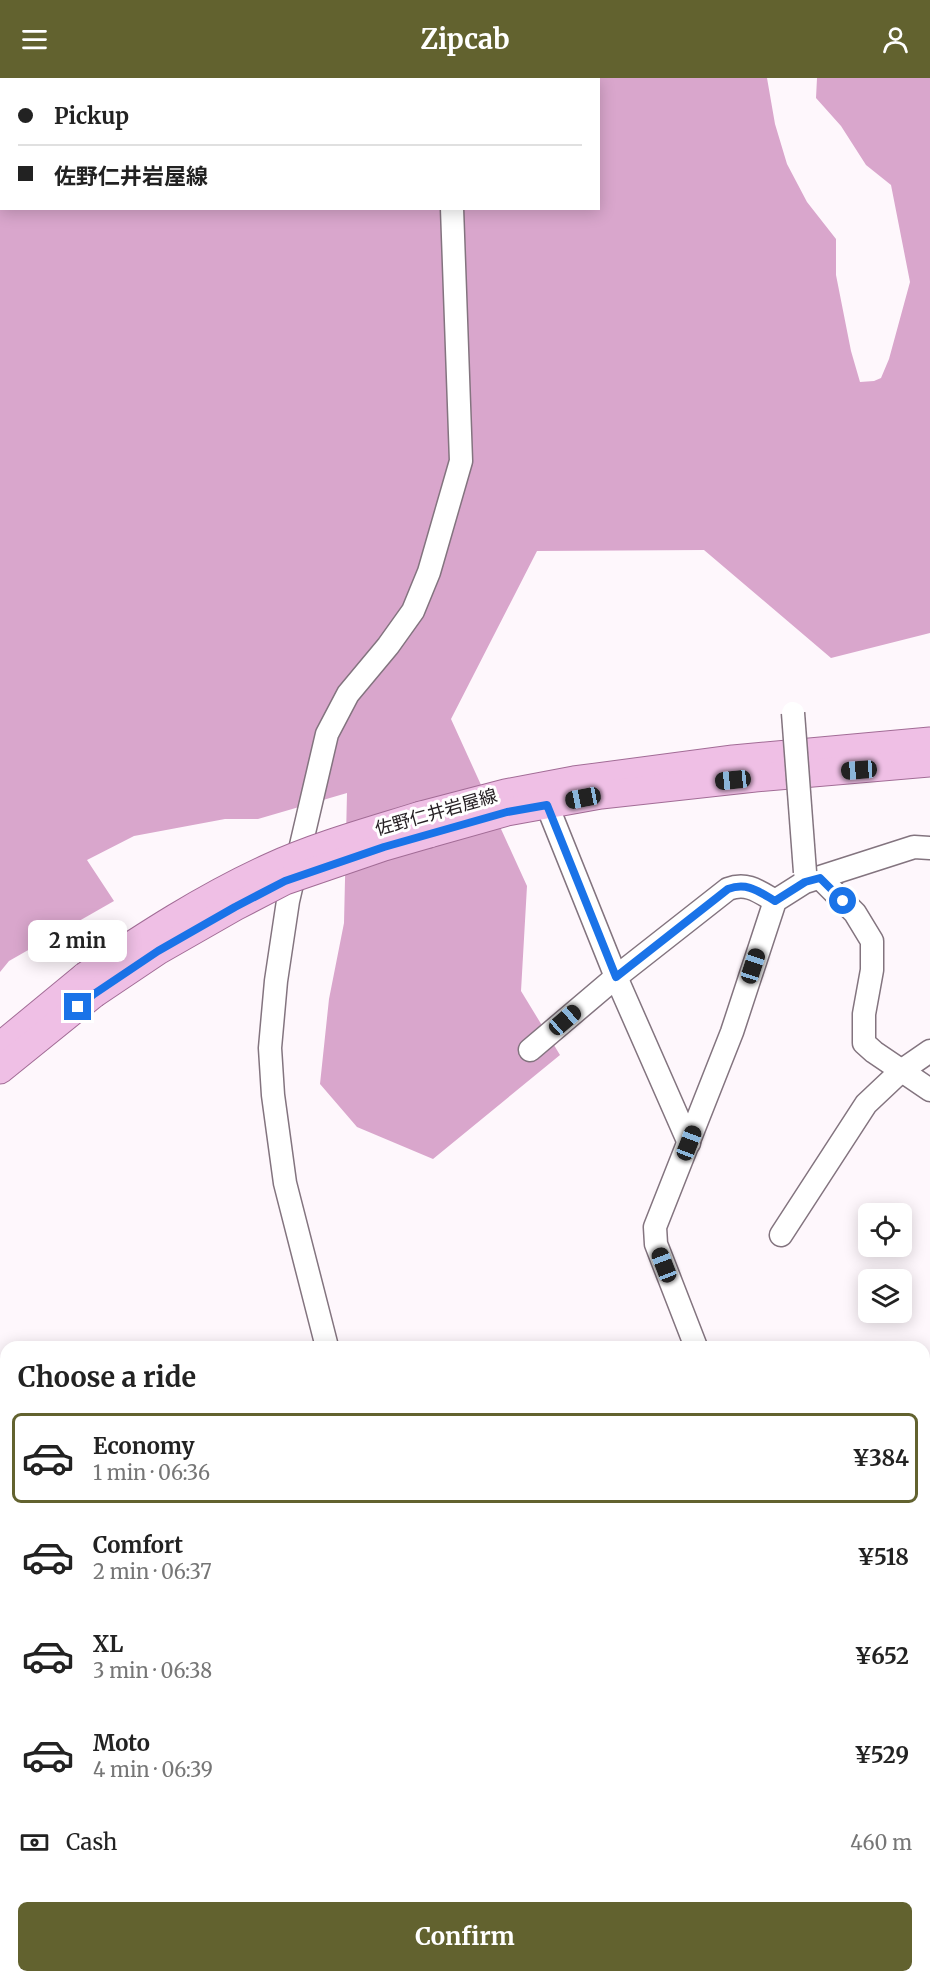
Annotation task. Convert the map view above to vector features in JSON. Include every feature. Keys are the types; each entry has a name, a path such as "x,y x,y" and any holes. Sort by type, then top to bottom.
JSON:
{"main road":[{"name":"佐野仁井岩屋線","path":"425,824 505,793 574,780 733,759 930,741"},
{"name":"佐野仁井岩屋線","path":"0,1070 137,941 206,898 271,867 336,841 601,795 930,763"},
{"name":"佐野仁井岩屋線","path":"0,1046 89,985"}],"street":[{"path":"325,1341 285,1183 274,1106 270,1048 276,981 288,901 327,734 348,694 388,646 413,611 429,572 461,461 452,210"},
{"path":"794,713 810,877 855,913 872,941 872,970 864,1014 864,1043 930,1090"},
{"path":"547,805 616,977 689,1143"},
{"path":"694,1341 656,1244 655,1227 732,1032 775,901 810,877 914,847 930,848"},
{"path":"531,1050 616,977 728,889 740,885 756,890 775,901"},
{"path":"781,1235 866,1104 901,1071 930,1051"}],"shaded area":[{"path":"600,78 767,78 775,124 787,164 807,202 836,239 836,275 851,351 860,382 874,381 881,378 889,359 910,282 891,185 866,165 841,126 816,98 817,78 930,78 930,633 831,658 704,550 537,551 451,719 527,886 521,991 560,1055 433,1159 357,1127 320,1084 329,999 344,923 347,793 258,819 225,819 134,836 87,860 114,901 9,961 0,972 0,210 600,210"}],"route":[{"path":"78,1007 158,951 285,881 384,847 507,812 547,805 616,977 728,889 740,885 756,890 775,901 805,882 820,878 843,901"}]}
